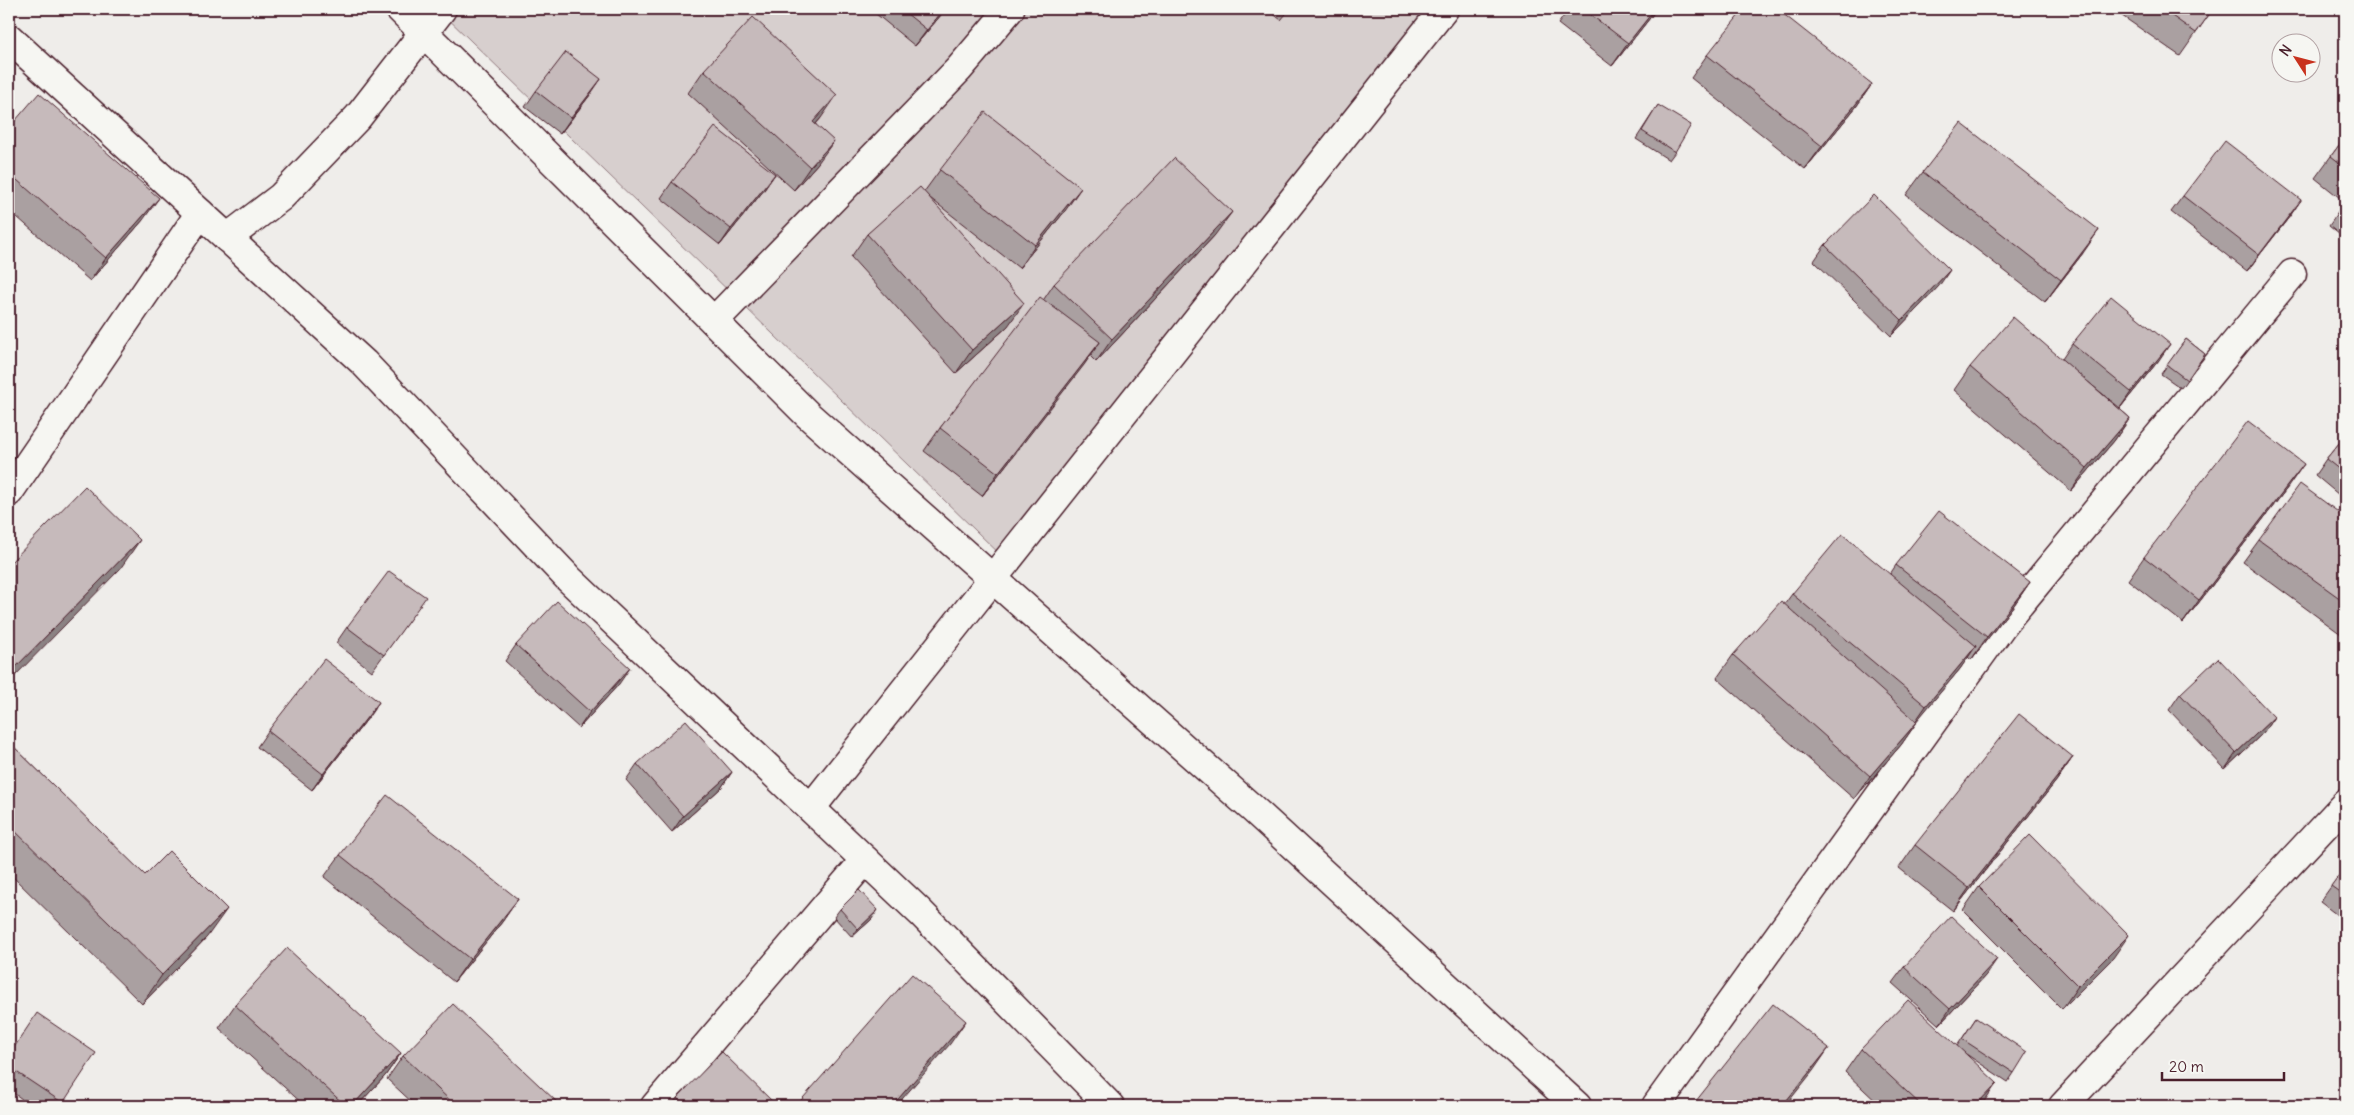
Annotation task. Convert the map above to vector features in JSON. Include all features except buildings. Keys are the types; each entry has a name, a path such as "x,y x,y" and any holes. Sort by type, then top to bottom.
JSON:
{"street":[{"path":"400,9 808,415 1253,810 1577,1106"},
{"path":"227,238 281,197 358,117 442,9"},
{"path":"714,321 959,69 1010,9"},
{"path":"811,808 1444,9"},
{"path":"9,38 364,363 569,579 921,913 1110,1106"},
{"path":"9,492 200,213"},
{"path":"1656,1106 2004,623 2292,274"},
{"path":"2063,1106 2345,804"},
{"path":"656,1106 865,860"}],"shaded area":[{"path":"438,9 1438,9 1009,563"}]}
